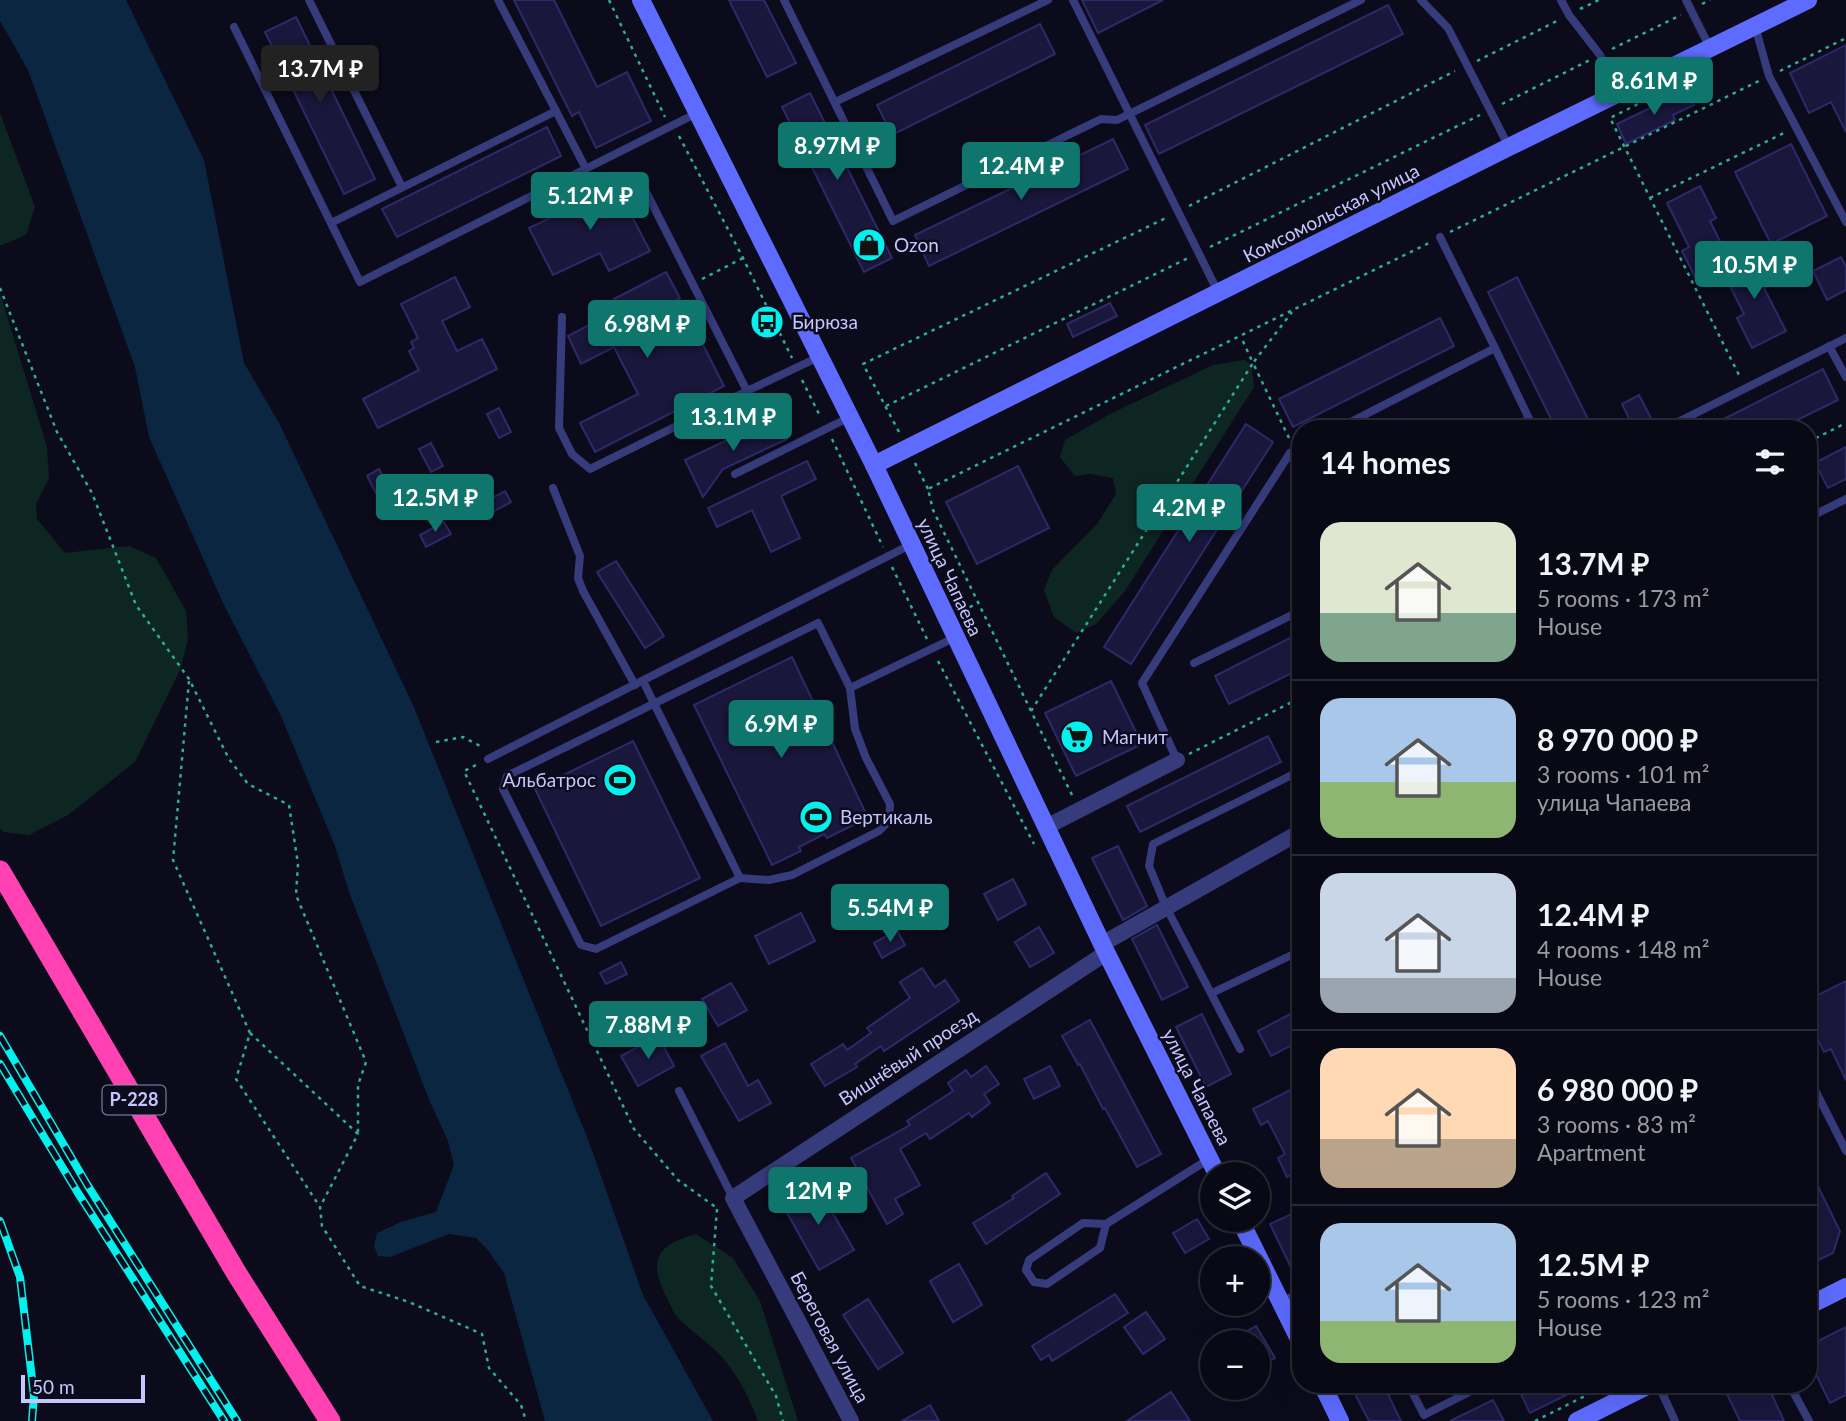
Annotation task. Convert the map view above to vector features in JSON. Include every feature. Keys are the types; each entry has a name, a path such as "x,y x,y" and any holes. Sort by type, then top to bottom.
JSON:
{"highway":[{"name":"Р-228","path":"0,871 271,1328 330,1421"},
{"name":"Р-228","path":"271,1328 303,1370 348,1421"}],"main road":[{"name":"улица Чапаева","path":"641,0 874,465 1104,948 1211,1162"},
{"name":"Комсомольская улица","path":"874,465 1808,0"},
{"path":"1246,1232 1292,1325"},
{"path":"1817,1302 1846,1287"},
{"path":"1326,1393 1340,1421"},
{"path":"1577,1421 1615,1393"}],"street":[{"path":"1046,827 1177,760"},
{"name":"Вишнёвый проезд","path":"733,1198 1166,907 1292,836"},
{"name":"Береговая улица","path":"733,1198 851,1421"}],"lane":[{"path":"309,0 402,187"},
{"path":"498,0 586,169"},
{"path":"784,0 893,221 1101,119 1117,120 1130,114 1361,0"},
{"path":"835,102 1048,0"},
{"path":"1073,0 1219,293"},
{"path":"1421,0 1448,28 1509,147"},
{"path":"1561,0 1569,15 1601,55 1619,93"},
{"path":"1686,0 1710,48"},
{"path":"1755,26 1769,76 1846,222"},
{"path":"234,27 360,282 697,113"},
{"path":"331,223 556,111"},
{"path":"638,176 747,391"},
{"path":"1440,237 1529,419"},
{"path":"562,317 559,428 572,454 590,469 819,357"},
{"path":"1682,420 1846,338"},
{"path":"1829,346 1846,377"},
{"path":"1355,420 1495,348"},
{"path":"735,474 850,417"},
{"path":"1177,760 1142,683 1292,455"},
{"path":"554,488 580,556 578,578 583,591 654,704 740,878"},
{"path":"1817,514 1846,499"},
{"path":"491,757 912,544"},
{"path":"1194,663 1292,615"},
{"path":"818,623 850,688 855,729 866,758 890,804 889,821 879,831 792,875 769,880 740,878 596,948 581,945 503,789 507,776 654,704 818,623"},
{"path":"850,688 956,637"},
{"path":"1240,1049 1166,907 1149,866 1153,844 1292,775"},
{"path":"1213,993 1292,955"},
{"path":"679,1091 733,1198"},
{"path":"1817,1093 1845,1146"},
{"path":"1106,1224 1100,1248 1047,1284 1034,1282 1026,1270 1029,1259 1083,1223 1106,1224 1200,1174"},
{"path":"1281,1303 1292,1297"},
{"path":"1413,1393 1424,1415 1467,1393"},
{"path":"1662,1393 1675,1421"},
{"path":"1794,1393 1809,1421"}],"path":[{"path":"609,0 670,127 681,139 743,258 932,649 1034,844"},
{"path":"1599,0 1178,212 863,364 878,397 886,406 1710,0"},
{"path":"1079,810 933,510 928,489 1846,38"},
{"path":"1660,73 1668,91 1610,118 1745,388"},
{"path":"1650,198 1796,127"},
{"path":"694,283 743,258"},
{"path":"0,288 57,432 92,493 136,605 189,679 229,760 248,784 289,804 298,864 296,895 366,1062 358,1085 358,1134 320,1207"},
{"path":"1031,711 1253,363 1293,310"},
{"path":"1240,336 1292,444"},
{"path":"1817,438 1846,423"},
{"path":"189,679 173,860 250,1033 358,1134"},
{"path":"1177,760 1292,702"},
{"path":"436,742 463,737 481,745 491,757 464,771 634,1129 678,1181 717,1208"},
{"path":"250,1033 236,1079 320,1207 322,1226 360,1286 409,1302 482,1334 489,1368 521,1405 526,1421"},
{"path":"717,1208 733,1198"},
{"path":"717,1208 711,1286 776,1396 783,1421"},
{"path":"1535,1421 1590,1393"}],"green space":[{"path":"0,113 35,207 26,235 0,246"},
{"path":"0,293 47,447 49,478 36,504 37,519 65,553 129,546 156,558 186,611 188,640 180,670 135,762 68,815 29,835 3,832 0,828"},
{"path":"1244,360 1251,364 1254,387 1125,591 1096,624 1076,633 1054,617 1044,590 1052,570 1098,523 1116,494 1113,478 1090,474 1075,476 1060,457 1065,440 1110,414 1213,365"},
{"path":"696,1234 733,1258 760,1301 798,1421 758,1421 732,1370 715,1350 673,1311 660,1283 657,1263 665,1248"}],"water":[{"path":"0,0 126,0 204,160 244,363 279,423 413,705 589,1142 643,1295 713,1421 545,1421 504,1273 476,1238 449,1234 390,1257 378,1256 374,1246 377,1233 401,1222 436,1212 454,1165 448,1141 430,1102 349,892 335,846 281,716 222,601 149,437 135,367 28,70 0,21"}],"building":[{"path":"514,0 554,0 597,87 627,72 651,121 596,148 579,112 572,116"},
{"path":"729,0 764,0 796,63 767,77"},
{"path":"1082,0 1163,0 1098,33"},
{"path":"1388,5 1403,34 1159,154 1145,125"},
{"path":"296,17 375,179 344,194 265,32"},
{"path":"1040,24 1055,54 892,135 877,105"},
{"path":"1846,45 1846,132 1831,102 1809,113 1790,73"},
{"path":"1687,90 1694,105 1673,115 1675,120 1626,144 1617,124"},
{"path":"810,93 892,258 864,272 782,107"},
{"path":"547,127 561,156 397,237 382,209"},
{"path":"1113,139 1128,169 929,266 915,235"},
{"path":"1791,144 1827,216 1771,244 1735,172"},
{"path":"572,184 582,203 616,186 650,251 609,271 600,253 553,275 529,228 567,210 558,192"},
{"path":"1700,186 1716,218 1710,221 1731,264 1697,281 1682,251 1689,247 1667,203"},
{"path":"1755,253 1771,285 1764,288 1786,331 1752,348 1737,318 1744,314 1722,270"},
{"path":"1841,257 1846,267 1846,290 1827,300 1813,271"},
{"path":"666,272 680,298 674,301 690,334 696,331 724,386 595,452 580,423 638,394 614,347 581,364 568,336 620,309 614,299"},
{"path":"455,277 470,307 442,321 457,351 482,339 497,369 378,428 363,399 419,370 409,351 414,348 411,342 418,338 401,304"},
{"path":"1517,277 1588,420 1552,420 1488,292"},
{"path":"1110,303 1117,316 1073,337 1067,324"},
{"path":"1440,318 1454,346 1307,420 1292,420 1292,425 1279,399"},
{"path":"1823,369 1838,400 1797,420 1722,420"},
{"path":"1639,395 1652,420 1630,420 1622,404"},
{"path":"499,408 511,432 499,438 487,414"},
{"path":"776,417 787,439 723,469 703,497 685,460"},
{"path":"1246,424 1273,442 1131,664 1104,647"},
{"path":"431,443 443,466 431,472 419,449"},
{"path":"1846,447 1846,479 1828,488 1817,462"},
{"path":"807,461 816,479 781,496 800,538 771,552 752,510 717,527 708,508"},
{"path":"1018,466 1049,528 977,564 946,502"},
{"path":"379,469 392,493 379,499 367,476"},
{"path":"505,491 511,502 487,515 481,504"},
{"path":"444,522 451,534 426,547 420,535"},
{"path":"616,561 664,636 645,648 597,572"},
{"path":"1292,637 1292,673 1229,704 1215,676"},
{"path":"792,657 868,818 827,838 824,834 799,847 801,851 772,865 694,705"},
{"path":"1111,681 1142,744 1076,776 1045,713"},
{"path":"1268,736 1281,762 1140,832 1127,806"},
{"path":"633,741 700,878 601,926 535,789"},
{"path":"1118,846 1147,906 1123,920 1092,858"},
{"path":"1013,879 1026,904 998,920 984,894"},
{"path":"801,913 815,941 769,964 755,936"},
{"path":"1157,925 1188,987 1162,1000 1132,939"},
{"path":"1039,927 1054,953 1030,967 1015,942"},
{"path":"897,930 905,945 882,958 874,943"},
{"path":"621,962 627,974 606,984 600,973"},
{"path":"922,968 935,987 945,980 959,1001 884,1051 881,1046 855,1064 857,1067 825,1086 811,1064 843,1044 847,1050 871,1033 867,1028 910,998 900,982"},
{"path":"1846,981 1846,1080 1831,1049 1824,1052 1817,1038 1817,996"},
{"path":"731,983 747,1010 718,1026 702,999"},
{"path":"1292,1013 1292,1045 1271,1056 1258,1031"},
{"path":"1202,1014 1231,1074 1206,1087 1176,1027"},
{"path":"1090,1020 1161,1154 1137,1167 1062,1036"},
{"path":"658,1036 674,1066 638,1086 621,1056"},
{"path":"725,1043 748,1086 758,1080 771,1103 739,1121 701,1056"},
{"path":"986,1066 999,1084 984,1094 990,1103 972,1117 969,1113 930,1139 926,1133 900,1149 920,1185 895,1199 903,1214 887,1224 851,1158 910,1125 907,1121 953,1091 948,1083 966,1070 971,1077"},
{"path":"1050,1066 1060,1086 1034,1099 1024,1079"},
{"path":"1292,1089 1292,1174 1287,1177 1278,1158 1285,1154 1268,1121 1261,1125 1253,1109"},
{"path":"1046,1173 1060,1194 986,1244 973,1223 1014,1198 1012,1196"},
{"path":"816,1184 854,1250 819,1270 782,1204"},
{"path":"1817,1184 1840,1231 1833,1253 1817,1261"},
{"path":"1292,1214 1292,1269 1270,1224"},
{"path":"1197,1219 1200,1232 1205,1232 1209,1239 1185,1253 1173,1233"},
{"path":"959,1264 982,1305 953,1322 930,1281"},
{"path":"1115,1294 1128,1313 1052,1361 1049,1355 1041,1360 1032,1346"},
{"path":"868,1299 903,1353 878,1369 843,1315"},
{"path":"1146,1312 1165,1339 1143,1354 1124,1327"},
{"path":"1846,1327 1846,1395 1830,1403 1817,1376 1817,1342"},
{"path":"1171,1392 1190,1421 1127,1421"},
{"path":"1387,1393 1401,1421 1369,1421 1355,1394"},
{"path":"1520,1393 1570,1393 1530,1413"},
{"path":"1726,1393 1771,1393 1784,1421 1740,1421"},
{"path":"1493,1400 1504,1421 1450,1421"},
{"path":"930,1405 939,1421 902,1421"}],"railway":[{"path":"0,1036 88,1186 237,1421"},
{"path":"0,1064 78,1193 224,1421"},
{"path":"0,1221 20,1277 34,1396 32,1421"}],"place":[{"name":"Ozon","path":"869,245"},
{"name":"Бирюза","path":"767,322"},
{"name":"Магнит","path":"1077,737"},
{"name":"Альбатрос","path":"620,780"},
{"name":"Вертикаль","path":"816,817"}]}
